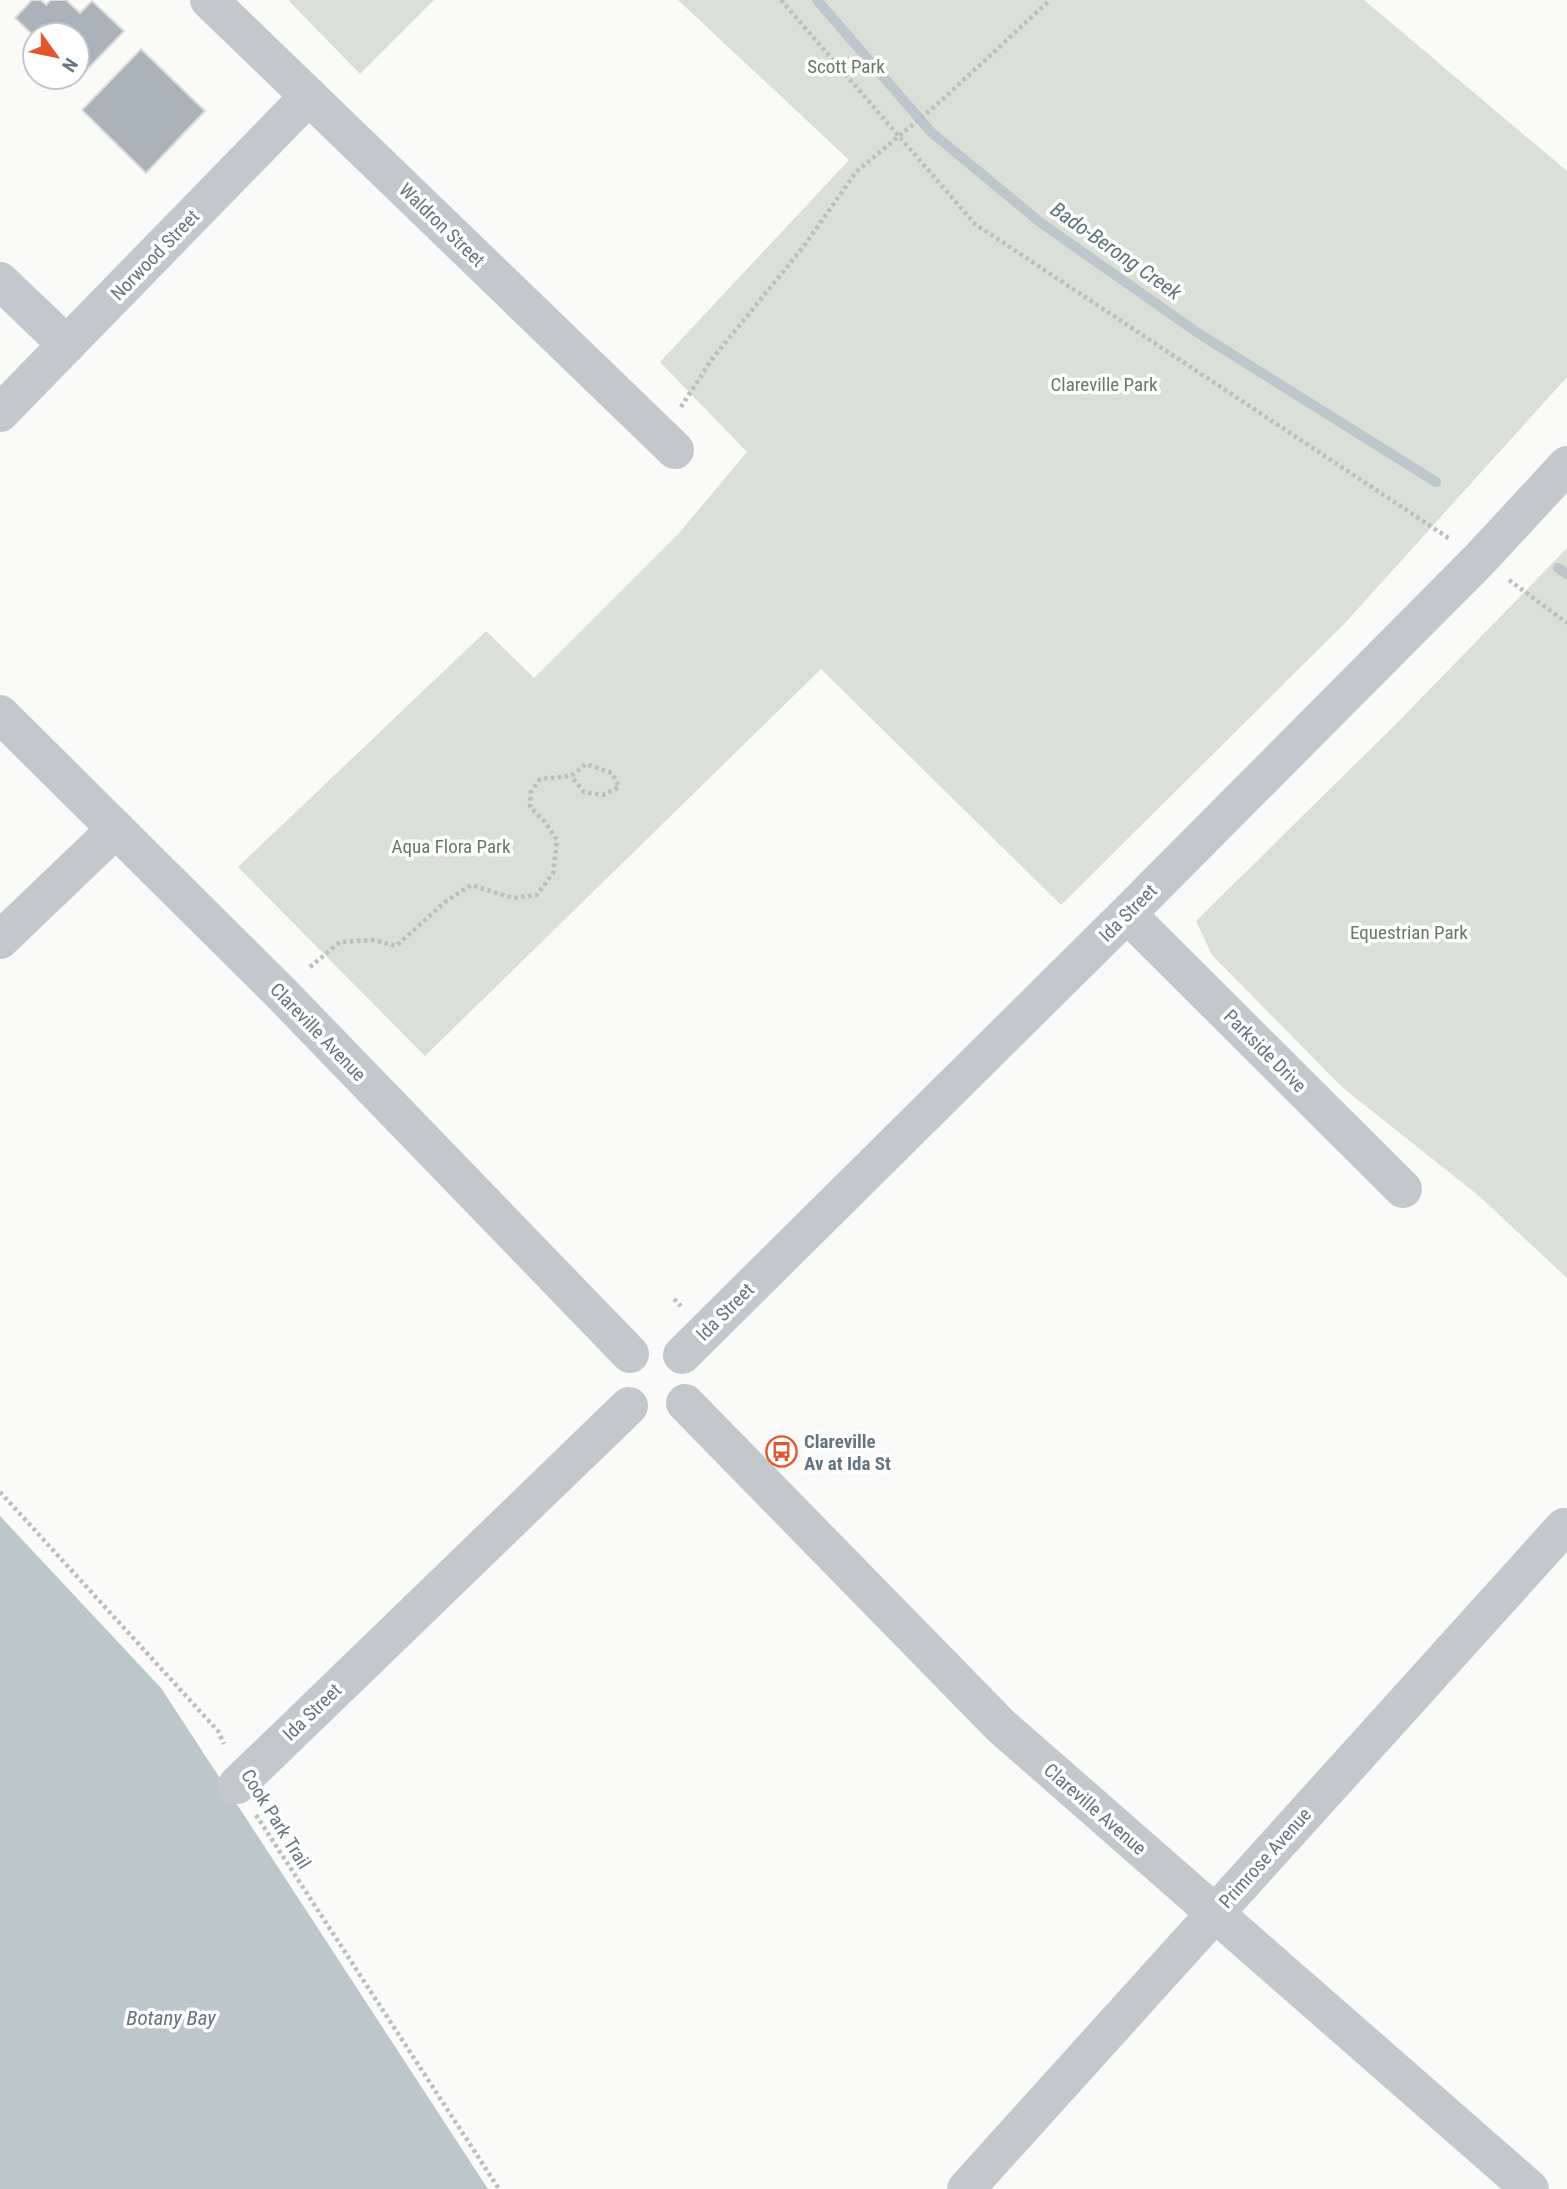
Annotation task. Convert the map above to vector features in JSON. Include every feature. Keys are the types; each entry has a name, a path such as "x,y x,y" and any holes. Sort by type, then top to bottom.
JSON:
{"street":[{"name":"Waldron Street","path":"209,0 668,443"},
{"name":"Norwood Street","path":"0,413 309,96"},
{"path":"0,281 67,345"},
{"name":"Ida Street","path":"682,1354 1127,914 1480,559 1567,465"},
{"name":"Clareville Avenue","path":"0,713 279,992 630,1354"},
{"path":"0,940 116,829"},
{"name":"Parkside Drive","path":"1127,914 1403,1189"},
{"path":"662,1344 682,1354 689,1363 693,1384 685,1403 676,1412 651,1417 629,1406 619,1386 620,1374 630,1354 640,1348 662,1344"},
{"name":"Clareville Avenue","path":"685,1403 1001,1726 1530,2189"},
{"name":"Ida Street","path":"237,1785 629,1406"},
{"name":"Primrose Avenue","path":"966,2189 1564,1527"}],"path":[{"path":"781,0 900,134 975,224 1480,559 1567,623"},
{"path":"668,443 712,359 804,246 856,172 941,101 1050,0"},
{"path":"279,992 340,942 374,940 396,946 445,902 471,885 513,898 537,895 553,873 557,840 545,822 530,807 531,792 540,779 571,776 586,764 612,773 619,787 603,795 584,792 571,776"},
{"name":"Cook Park Trail","path":"0,1492 218,1731 227,1753 230,1774 499,2189"}],"green space":[{"path":"434,0 360,74 289,1"},
{"name":"Clareville Park","path":"678,0 1364,0 1567,171 1567,377 1345,623 1061,905 821,669 425,1056 238,867 486,631 534,678 679,533 747,452 660,362 849,160"},
{"name":"Equestrian Park","path":"1567,548 1567,1278 1479,1196 1342,1087 1212,955 1196,921 1397,723"}],"water":[{"name":"Botany Bay","path":"0,1516 161,1688 488,2189 0,2189"}],"building":[{"path":"32,0 41,0 46,5 51,0 66,0 80,13 92,1 124,31 91,65 91,21 21,21 21,24 15,18"},
{"path":"141,49 205,111 146,173 82,110"}],"waterway":[{"name":"Bado-Berong Creek","path":"817,0 931,132 1041,223 1198,333 1436,482"},
{"path":"1558,568 1567,574"}],"place":[{"name":"Clareville Av at Ida St","path":"781,1452"}],"park label":[{"name":"Scott Park","path":"846,66"},
{"name":"Aqua Flora Park","path":"451,846"}]}
